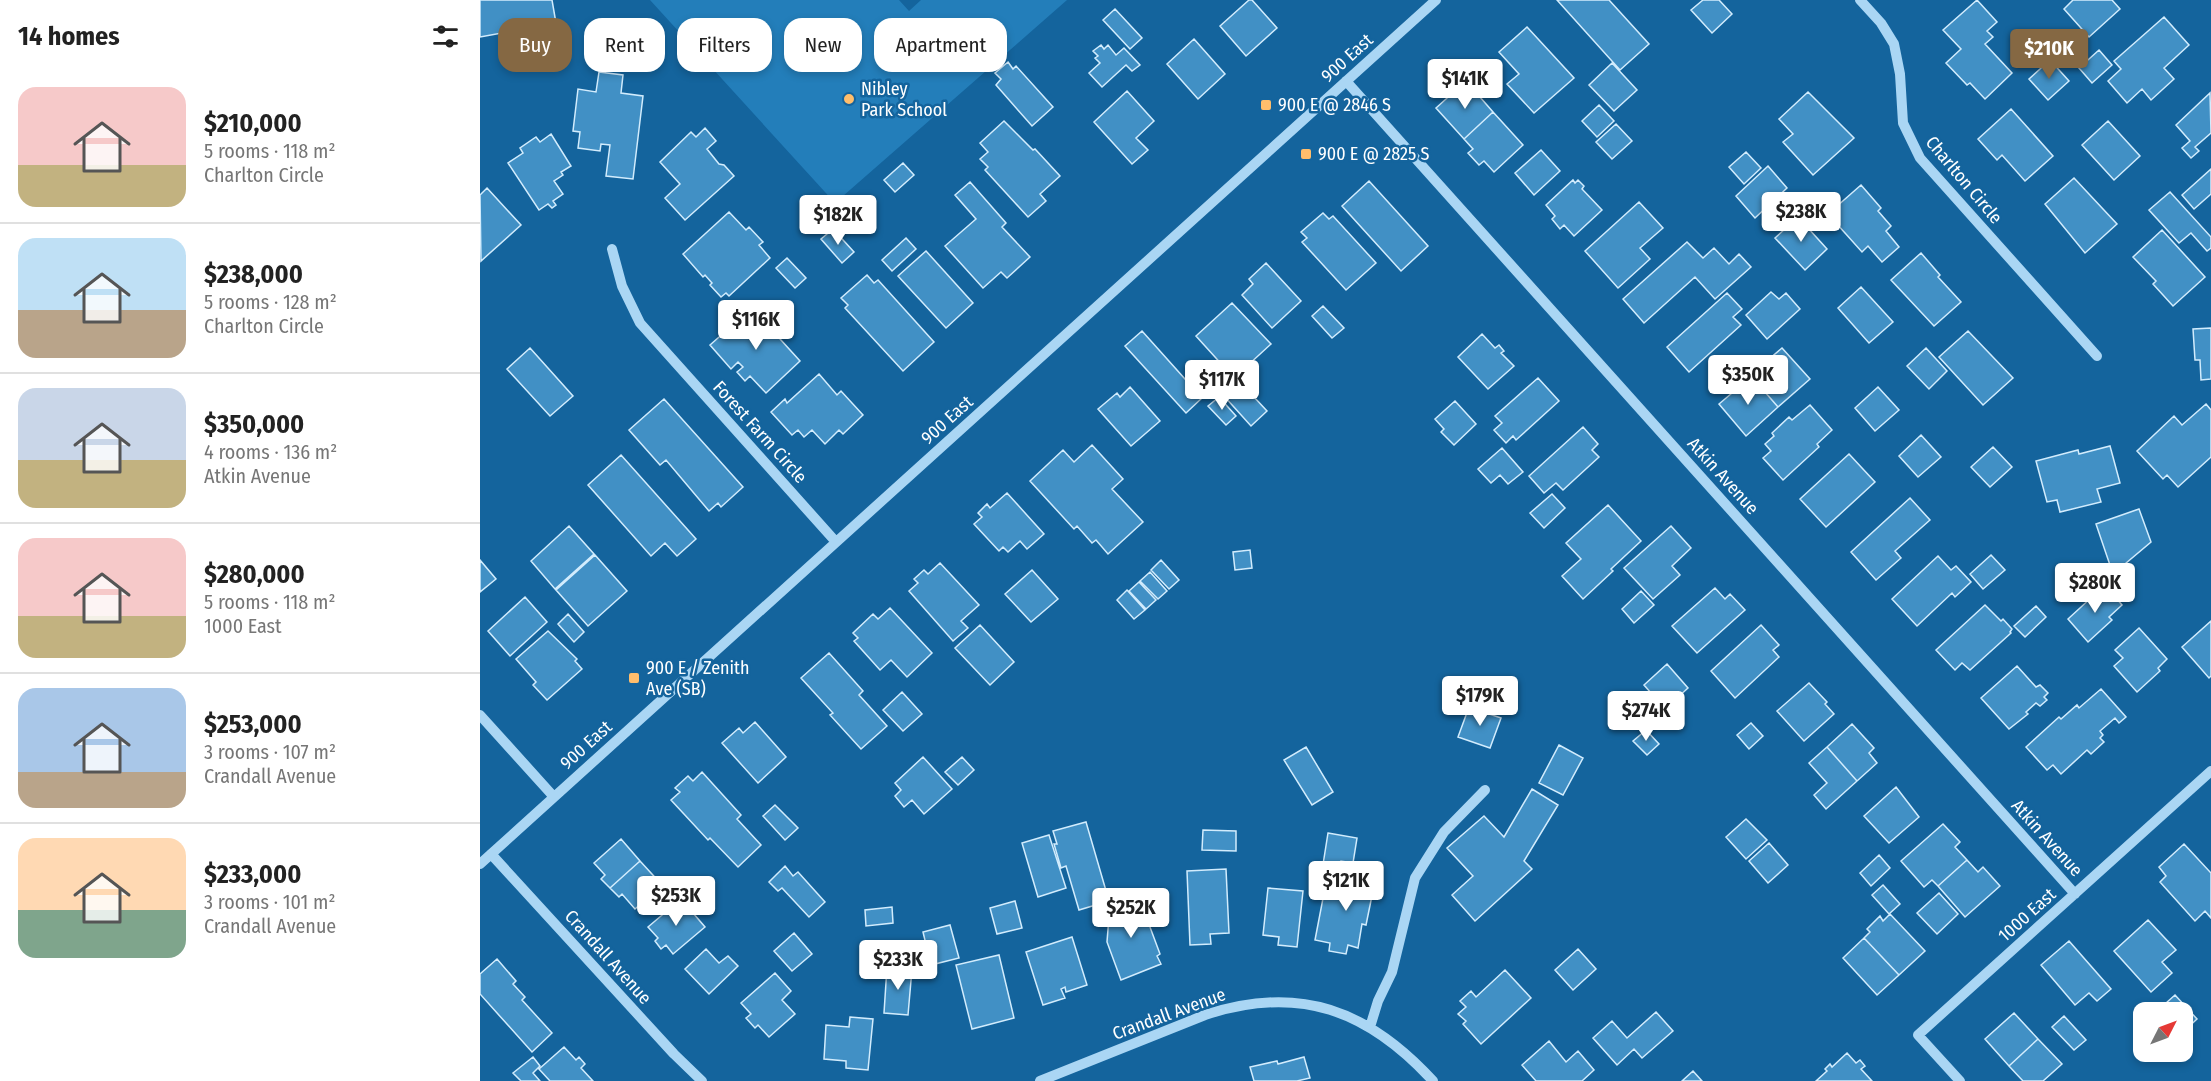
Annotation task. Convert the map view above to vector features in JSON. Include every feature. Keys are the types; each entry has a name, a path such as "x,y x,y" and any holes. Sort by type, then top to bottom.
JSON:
{"street":[{"name":"900 East","path":"480,864 1436,0"},
{"name":"Charlton Circle","path":"1860,0 1881,23 1894,44 1900,74 1903,123 1920,158 2097,356"},
{"name":"Atkin Avenue","path":"1346,81 2075,894"},
{"name":"Forest Farm Circle","path":"612,249 622,286 640,323 836,542"},
{"path":"480,714 554,796"},
{"name":"1000 East","path":"1960,1081 1918,1035 2211,771"},
{"path":"1370,1027 1378,1001 1392,972 1415,878 1444,832 1485,790"},
{"name":"Crandall Avenue","path":"491,854 674,1054 702,1081"},
{"name":"Crandall Avenue","path":"1041,1081 1205,1015 1266,1001 1317,1006 1344,1014 1392,1041 1432,1081"}],"shaded area":[{"name":"Nibley Park School","path":"650,0 899,0 909,11 921,0 1067,0 1007,52 1007,18 874,18 874,72 985,72 835,203 716,72 772,72 772,18 677,18 677,30"}],"building":[{"path":"480,0 552,0 555,18 498,18 498,34 480,37"},
{"path":"1249,0 1252,0 1277,28 1246,56 1220,26"},
{"path":"1557,0 1609,0 1649,44 1620,70"},
{"path":"1703,0 1719,0 1732,14 1712,33 1691,10"},
{"path":"1977,0 1997,22 1987,31 1993,37 1985,44 2012,73 1985,99 1970,83 1967,85 1946,63 1961,49 1943,30"},
{"path":"2073,0 2112,0 2120,9 2089,37 2064,9"},
{"path":"1115,9 1142,38 1130,49 1103,20"},
{"path":"2164,17 2189,45 2164,68 2174,79 2151,100 2142,89 2127,103 2108,81 2121,69 2114,61"},
{"path":"1527,27 1574,78 1534,113 1507,84 1519,74 1499,52"},
{"path":"1194,39 1225,74 1198,99 1167,64"},
{"path":"1101,45 1104,49 1108,45 1116,55 1124,48 1140,65 1132,71 1126,65 1102,87 1089,73 1100,63 1093,51"},
{"path":"2099,50 2112,65 2092,83 2079,68"},
{"path":"2050,60 2069,81 2048,100 2029,79"},
{"path":"1007,63 1013,69 1016,66 1053,107 1032,126 996,85 1001,79 995,73 1007,72"},
{"path":"1612,63 1637,90 1614,111 1589,85"},
{"path":"599,72 623,75 621,93 643,96 633,179 606,176 610,145 601,144 600,151 578,148 580,132 573,131 578,89 596,92"},
{"path":"1466,81 1493,112 1464,139 1436,108"},
{"path":"1127,91 1154,121 1136,138 1148,150 1132,164 1094,122"},
{"path":"1808,92 1854,138 1813,175 1783,142 1793,134 1779,119"},
{"path":"2210,93 2211,133 2195,147 2199,151 2191,158 2182,148 2190,141 2176,125"},
{"path":"1599,105 1614,121 1597,137 1582,121"},
{"path":"2011,109 2053,156 2025,181 2002,155 1997,160 1978,139"},
{"path":"1493,112 1523,145 1494,172 1484,161 1479,165 1468,153 1473,149 1464,139"},
{"path":"1004,121 1060,176 1040,194 1046,201 1028,217 985,170 988,167 980,159 988,152 980,143"},
{"path":"2108,121 2140,156 2114,180 2082,145"},
{"path":"1616,124 1632,141 1612,159 1596,142"},
{"path":"705,128 716,141 707,149 719,164 724,165 734,176 685,220 665,198 680,184 660,162 691,132 696,137"},
{"path":"551,134 571,166 561,172 563,175 554,181 563,194 553,201 556,205 552,208 548,204 539,210 508,163 523,153 520,148 536,137 540,142"},
{"path":"1541,150 1560,171 1534,195 1515,173"},
{"path":"1746,152 1761,168 1744,184 1729,167"},
{"path":"903,163 914,175 895,192 884,180"},
{"path":"1768,166 1787,188 1755,218 1736,196"},
{"path":"2211,169 2211,194 2194,209 2182,195"},
{"path":"2074,178 2117,224 2085,253 2045,204"},
{"path":"1573,180 1575,183 1578,180 1584,186 1582,189 1602,210 1574,236 1564,225 1560,229 1552,219 1555,216 1546,205"},
{"path":"1369,181 1428,246 1401,271 1342,206"},
{"path":"970,182 1006,223 1002,227 1030,257 1007,278 1001,272 983,288 945,246 976,219 955,195"},
{"path":"1861,185 1881,208 1878,211 1891,226 1886,231 1899,247 1882,262 1868,246 1862,252 1828,214"},
{"path":"487,188 521,225 481,261 480,195"},
{"path":"2170,192 2211,237 2211,248 2207,251 2191,233 2179,243 2149,210"},
{"path":"1639,202 1663,228 1640,248 1650,259 1618,288 1585,251"},
{"path":"729,212 746,230 749,227 763,242 759,245 770,258 729,296 726,293 721,297 710,285 712,283 705,275 703,277 683,254"},
{"path":"1323,213 1329,219 1333,216 1376,263 1346,290 1302,242 1307,238 1301,232"},
{"path":"1798,217 1827,249 1805,270 1775,238"},
{"path":"833,229 854,252 842,263 821,239"},
{"path":"2162,230 2205,277 2173,306 2153,284 2156,281 2133,257"},
{"path":"906,238 916,249 892,271 882,260"},
{"path":"1687,242 1703,258 1714,248 1729,264 1739,254 1751,267 1715,299 1695,277 1644,323 1623,299"},
{"path":"926,251 973,303 946,328 898,276"},
{"path":"1921,253 1940,275 1938,277 1961,302 1934,326 1891,280"},
{"path":"787,258 806,278 795,288 776,268"},
{"path":"1266,263 1301,301 1272,328 1242,295 1253,284 1249,279"},
{"path":"867,275 874,283 878,280 934,342 903,371 845,308 848,305 841,298"},
{"path":"1861,287 1893,322 1869,343 1838,308"},
{"path":"1771,292 1779,299 1786,293 1800,309 1767,339 1746,315"},
{"path":"1727,293 1742,309 1733,317 1741,325 1689,372 1667,347"},
{"path":"1232,303 1271,344 1234,378 1196,336"},
{"path":"1323,306 1344,328 1332,338 1312,316"},
{"path":"752,308 800,361 766,393 750,376 745,381 737,372 743,367 738,362 731,369 710,345"},
{"path":"2211,328 2211,379 2201,380 2200,360 2195,360 2193,329"},
{"path":"1142,331 1202,398 1186,413 1125,346"},
{"path":"1968,331 2013,378 1983,405 1939,357"},
{"path":"1482,334 1495,348 1499,345 1504,351 1501,353 1514,366 1488,389 1458,357"},
{"path":"530,348 573,396 550,416 507,369"},
{"path":"1782,348 1810,379 1778,407 1751,376 1763,366 1759,362 1766,356 1769,359"},
{"path":"1926,348 1947,371 1929,389 1907,366"},
{"path":"819,374 837,395 841,391 863,415 843,434 839,430 825,444 812,430 804,437 798,430 792,435 771,412 785,399 787,403"},
{"path":"1751,376 1778,407 1746,436 1719,404 1732,393 1729,390 1735,384 1738,388"},
{"path":"1538,378 1559,401 1516,440 1513,436 1506,443 1494,430 1502,423 1495,416"},
{"path":"1240,382 1267,411 1251,426 1224,396"},
{"path":"1130,387 1160,421 1131,446 1098,409 1117,393 1120,397"},
{"path":"1878,387 1899,410 1875,431 1855,408"},
{"path":"1219,397 1236,416 1226,425 1208,406"},
{"path":"664,399 743,487 721,507 718,503 709,511 666,460 660,465 629,430"},
{"path":"1455,401 1476,424 1454,445 1441,432 1444,429 1435,419"},
{"path":"2206,404 2211,410 2211,457 2178,487 2167,475 2163,479 2137,451 2174,416 2182,425"},
{"path":"1810,405 1832,430 1817,444 1819,447 1783,480 1763,458 1771,451 1765,444 1774,436 1772,433 1789,417 1792,420"},
{"path":"1583,427 1598,444 1592,450 1599,457 1563,490 1556,483 1544,493 1529,476"},
{"path":"1921,435 1941,457 1918,477 1899,456"},
{"path":"1092,445 1123,479 1112,489 1143,522 1108,554 1096,540 1092,543 1077,526 1074,529 1030,481 1063,450 1074,462"},
{"path":"2110,446 2120,483 2097,489 2101,502 2060,512 2057,500 2047,502 2036,461 2078,450 2079,454"},
{"path":"1993,447 2012,467 1990,487 1971,467"},
{"path":"1502,448 1523,472 1508,484 1500,475 1491,483 1478,469"},
{"path":"1849,454 1875,482 1826,527 1800,499"},
{"path":"621,455 696,539 677,556 665,543 651,556 588,485"},
{"path":"1007,493 1044,534 1027,549 1020,541 1008,552 1003,547 999,551 974,524 982,517 978,513 987,504 990,508"},
{"path":"1552,494 1565,508 1544,528 1530,513"},
{"path":"1910,498 1930,520 1895,551 1901,558 1876,580 1851,552"},
{"path":"1608,505 1641,541 1583,599 1562,576 1581,559 1566,543"},
{"path":"2139,509 2151,542 2113,574 2096,524"},
{"path":"569,526 594,554 555,589 531,561"},
{"path":"1671,526 1691,548 1672,566 1680,575 1653,599 1624,568"},
{"path":"1250,550 1252,568 1235,570 1233,552"},
{"path":"595,555 627,591 588,626 556,590"},
{"path":"1991,555 2005,570 1983,589 1970,574"},
{"path":"1938,556 1951,570 1956,566 1971,582 1955,597 1952,593 1917,626 1892,599"},
{"path":"480,560 496,579 480,592"},
{"path":"1161,560 1179,580 1169,589 1151,570"},
{"path":"940,563 979,605 961,621 968,628 953,641 909,591 918,583 914,579 924,570 928,574"},
{"path":"1032,570 1058,599 1031,622 1005,594"},
{"path":"1150,572 1167,591 1158,599 1140,581"},
{"path":"1139,582 1156,600 1146,609 1129,591"},
{"path":"2105,585 2122,605 2109,617 2112,620 2088,642 2068,619"},
{"path":"1715,588 1725,599 1730,594 1745,610 1697,653 1672,626"},
{"path":"1127,590 1145,610 1134,619 1117,600"},
{"path":"1641,591 1654,605 1634,623 1622,609"},
{"path":"525,597 547,622 510,656 488,631"},
{"path":"1985,605 2001,621 2003,619 2012,629 2011,633 1970,670 1962,663 1955,670 1936,650"},
{"path":"2036,606 2046,617 2025,637 2014,626"},
{"path":"890,608 932,653 907,677 891,660 880,670 854,641 858,638 853,633 873,614 878,619"},
{"path":"568,614 584,632 574,642 558,624"},
{"path":"2211,621 2211,676 2209,678 2182,647"},
{"path":"980,625 1014,662 990,685 955,648"},
{"path":"1761,625 1779,645 1773,650 1779,657 1735,698 1711,671"},
{"path":"2139,628 2167,659 2158,668 2160,671 2137,692 2114,666 2123,658 2115,650"},
{"path":"548,631 577,659 575,661 582,669 547,700 533,685 536,682 516,659"},
{"path":"829,653 863,691 859,695 887,726 861,749 830,715 833,713 801,678"},
{"path":"1667,664 1688,688 1665,709 1644,685"},
{"path":"2017,666 2036,687 2040,685 2048,693 2044,697 2047,700 2040,706 2036,703 2026,712 2028,714 2009,729 1981,698"},
{"path":"1809,683 1827,702 1825,704 1834,714 1804,741 1777,711"},
{"path":"2101,689 2126,717 2119,723 2115,718 2100,731 2103,735 2100,738 2104,742 2091,754 2087,750 2061,774 2053,765 2047,770 2026,747 2059,717 2061,719 2077,705 2079,708"},
{"path":"902,692 922,714 903,731 883,710"},
{"path":"1650,694 1665,710 1651,723 1636,707"},
{"path":"1469,707 1501,718 1490,748 1458,737"},
{"path":"755,722 786,757 758,783 722,743 739,728 743,733"},
{"path":"1751,723 1763,736 1749,749 1737,735"},
{"path":"1852,724 1874,748 1869,753 1877,763 1857,781 1827,747"},
{"path":"1646,730 1659,744 1647,755 1633,741"},
{"path":"1559,745 1583,758 1563,795 1539,783"},
{"path":"1306,747 1333,792 1312,805 1284,760"},
{"path":"1827,747 1857,781 1826,809 1814,795 1827,783 1809,763"},
{"path":"923,757 952,789 924,814 912,800 904,807 895,796 901,790 895,783"},
{"path":"962,757 974,770 958,785 945,772"},
{"path":"702,772 741,815 737,819 761,845 738,867 710,838 708,840 671,800 680,792 675,788 688,776 693,781"},
{"path":"1896,787 1919,817 1889,843 1864,816"},
{"path":"1532,789 1558,805 1524,861 1532,869 1475,921 1452,895 1473,876 1447,848 1484,816 1504,837"},
{"path":"775,805 798,828 785,840 763,816"},
{"path":"1746,819 1767,840 1746,859 1726,837"},
{"path":"1086,822 1109,901 1079,910 1066,866 1061,868 1053,831"},
{"path":"1943,824 1960,842 1955,847 1967,860 1938,886 1932,880 1924,887 1901,861"},
{"path":"1203,830 1236,831 1236,851 1202,850"},
{"path":"1328,833 1357,838 1353,863 1341,861 1339,874 1322,871"},
{"path":"1049,835 1066,888 1038,897 1022,843"},
{"path":"621,839 640,861 610,888 601,879 605,875 594,863"},
{"path":"1769,843 1788,865 1768,883 1749,861"},
{"path":"2184,844 2211,873 2211,918 2205,911 2195,921 2160,882 2166,876 2159,867"},
{"path":"1879,855 1890,868 1871,886 1860,873"},
{"path":"1967,860 1978,872 1983,867 2000,886 1965,917 1938,886"},
{"path":"640,861 662,885 635,909 622,894 619,897 610,888"},
{"path":"785,866 793,876 798,872 825,902 809,917 782,888 778,891 769,882"},
{"path":"1226,869 1229,933 1210,934 1211,944 1190,945 1187,871"},
{"path":"1342,869 1376,876 1366,925 1362,924 1358,948 1348,945 1346,954 1329,951 1330,943 1315,940 1324,893 1337,895"},
{"path":"1883,885 1900,904 1889,914 1872,895"},
{"path":"1268,888 1303,891 1297,947 1278,945 1279,937 1263,935"},
{"path":"1939,893 1958,914 1937,934 1917,913"},
{"path":"1133,895 1143,921 1147,919 1160,954 1157,956 1161,964 1121,980 1107,942 1110,904"},
{"path":"681,899 705,927 673,954 666,945 661,949 655,941 658,938 648,927"},
{"path":"1015,901 1022,928 997,934 990,908"},
{"path":"892,907 893,923 866,926 865,910"},
{"path":"1890,914 1925,951 1899,975 1864,938 1870,932 1867,929 1880,916 1883,921"},
{"path":"2148,920 2176,950 2162,962 2172,973 2151,992 2114,951"},
{"path":"950,925 959,958 931,965 923,932"},
{"path":"794,933 812,954 792,971 774,951"},
{"path":"1072,937 1087,985 1066,992 1065,987 1061,989 1065,998 1043,1005 1026,952"},
{"path":"1864,938 1899,975 1877,995 1843,958"},
{"path":"2069,941 2111,989 2097,1001 2089,993 2075,1005 2041,965"},
{"path":"706,949 719,963 728,956 738,966 709,994 685,969"},
{"path":"1578,949 1596,969 1573,990 1555,970"},
{"path":"999,955 1014,1018 972,1029 956,965"},
{"path":"497,959 516,981 513,984 525,997 522,1000 552,1033 532,1052 480,994 480,974"},
{"path":"887,967 912,969 908,1015 884,1013"},
{"path":"1505,970 1531,998 1481,1044 1463,1024 1466,1021 1458,1014 1466,1007 1460,1001 1471,991 1476,997"},
{"path":"775,973 791,991 782,1000 795,1014 769,1037 758,1025 755,1028 746,1018 751,1014 741,1003"},
{"path":"2175,995 2181,1002 2167,1002"},
{"path":"1656,1012 1673,1031 1642,1058 1634,1049 1617,1065 1593,1038 1612,1021 1627,1038"},
{"path":"2014,1013 2038,1039 2009,1066 1985,1039"},
{"path":"2064,1016 2086,1040 2074,1050 2052,1027"},
{"path":"850,1017 873,1019 868,1070 846,1068 846,1061 824,1059 826,1025 849,1027"},
{"path":"2038,1039 2062,1064 2043,1081 2023,1081 2009,1066"},
{"path":"1549,1041 1566,1062 1578,1051 1594,1070 1582,1081 1536,1081 1522,1065"},
{"path":"564,1047 576,1060 579,1057 585,1064 581,1068 593,1081 550,1081 539,1069"},
{"path":"1847,1053 1856,1063 1860,1060 1865,1066 1861,1069 1872,1081 1816,1081 1827,1071 1825,1069 1830,1064 1832,1067"},
{"path":"533,1057 540,1066 533,1073 540,1081 521,1081 513,1073"},
{"path":"1304,1057 1310,1078 1297,1081 1254,1081 1250,1067 1277,1061 1278,1064"},
{"path":"1693,1071 1702,1081 1682,1081"}],"place":[{"name":"Nibley Park School","path":"849,99"},
{"name":"900 E @ 2846 S","path":"1266,105"},
{"name":"900 E @ 2825 S","path":"1306,154"},
{"name":"900 E / Zenith Ave (SB)","path":"634,678"}]}
